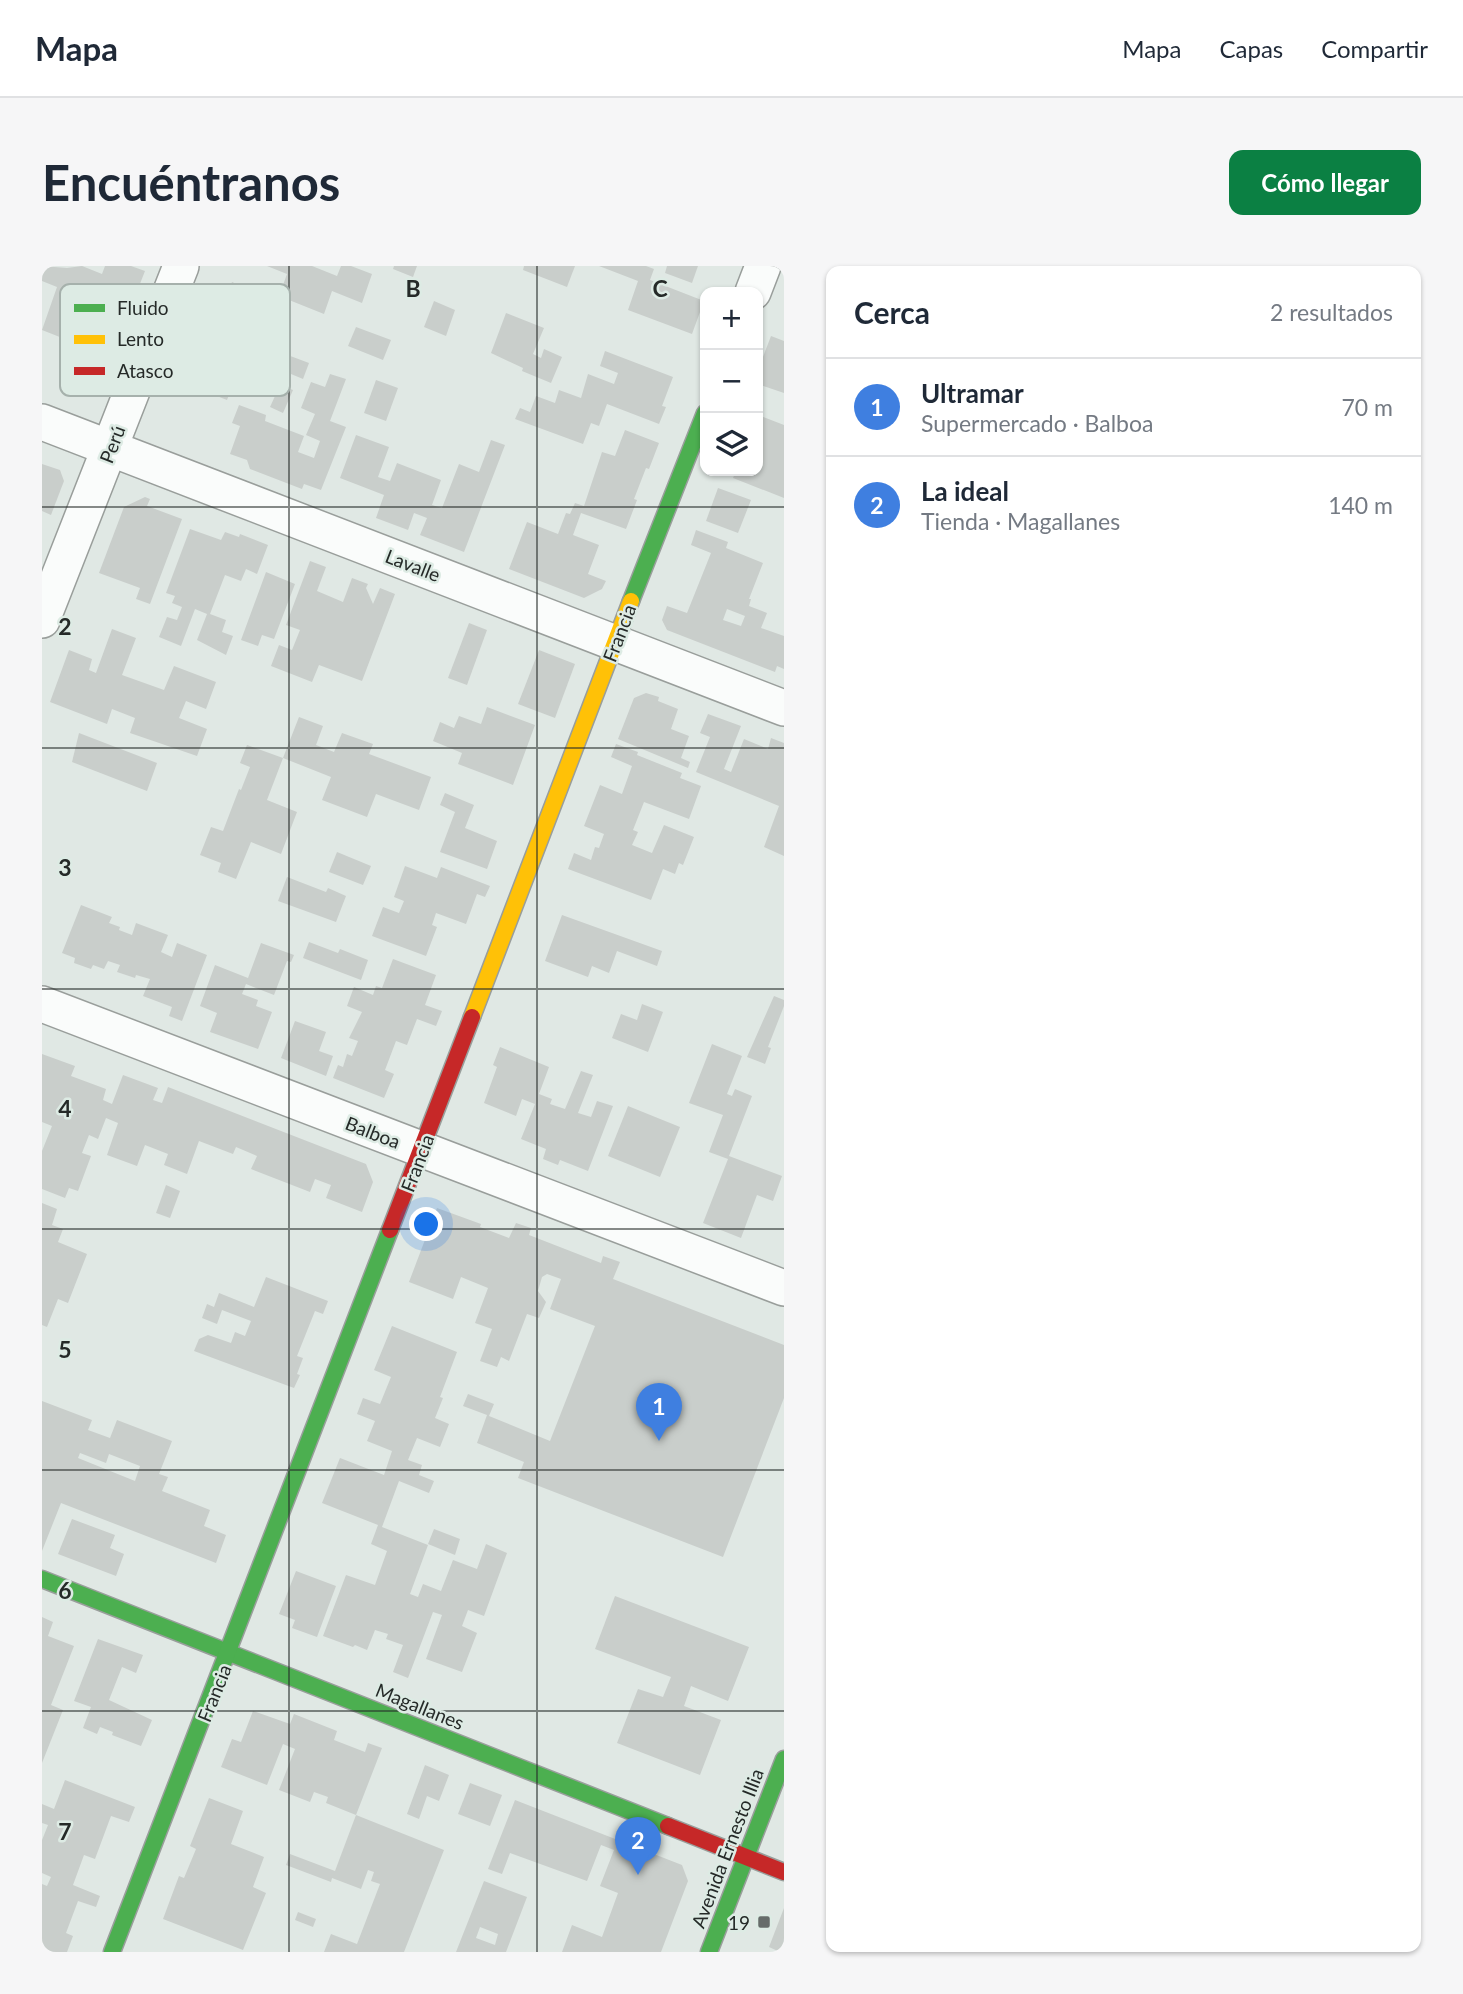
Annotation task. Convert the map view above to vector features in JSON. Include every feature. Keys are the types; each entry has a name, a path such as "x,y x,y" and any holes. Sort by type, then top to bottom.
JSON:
{"street":[{"name":"Perú","path":"174,284 181,266"},
{"path":"755,287 763,266"},
{"name":"Perú","path":"42,621 130,396"},
{"name":"Lavalle","path":"42,422 784,708"},
{"name":"Francia","path":"112,1952 700,426"},
{"name":"Balboa","path":"42,1004 784,1289"},
{"name":"Magallanes","path":"42,1579 784,1872"},
{"name":"Avenida Ernesto Illia","path":"709,1952 784,1759"}],"building":[{"path":"42,266 82,266 102,274 105,266 131,266 145,271 140,284 60,284 60,337 42,330 57,287 42,281"},
{"path":"267,266 312,266 337,276 341,266 351,266 372,274 362,303 332,291 324,314 290,300 290,284 283,284 287,274"},
{"path":"394,266 417,266 413,277 393,269"},
{"path":"524,266 575,266 567,287 523,270"},
{"path":"599,266 646,266 654,269 650,280 700,299 700,312 692,334 628,310 638,281"},
{"path":"667,266 698,266 692,283 665,273"},
{"path":"434,301 455,310 446,336 424,327"},
{"path":"506,313 544,328 533,354 541,358 544,349 562,357 551,383 522,371 523,368 491,353"},
{"path":"356,327 391,340 383,360 348,346"},
{"path":"771,336 784,341 784,393 763,386 763,357"},
{"path":"605,351 673,377 662,406 666,407 659,424 607,404 599,426 591,423 583,444 515,419 520,408 530,412 536,396 555,403 559,390 581,398 588,374 614,384 618,373 600,366"},
{"path":"290,356 309,363 303,379 290,374"},
{"path":"330,374 346,379 330,421 346,427 321,490 304,484 302,489 250,469 247,460 230,454 240,426 232,423 239,405 266,415 265,421 304,436 298,452 314,458 320,441 306,435 315,414 301,408 311,382 325,387"},
{"path":"376,380 398,388 386,421 364,413"},
{"path":"290,389 293,390 283,413 270,407 275,396 290,396"},
{"path":"763,417 784,425 784,498 733,478 763,476"},
{"path":"625,430 659,443 634,499 637,500 626,529 581,513 573,535 599,545 588,574 606,581 602,589 584,598 509,569 527,522 558,534 566,513 570,514 575,503 584,506 602,452 615,456"},
{"path":"356,435 389,447 378,477 390,481 397,463 441,480 432,505 442,508 459,464 479,472 491,440 505,445 464,552 420,535 427,518 414,513 408,530 376,518 384,495 340,478"},
{"path":"42,464 60,470 64,481 51,515 42,511"},
{"path":"718,488 751,500 738,533 706,521"},
{"path":"145,497 150,499 147,506 182,519 150,604 136,599 140,588 99,573 124,507"},
{"path":"190,529 221,540 225,532 239,537 240,534 268,545 257,574 246,569 241,581 225,575 210,614 226,620 222,632 233,636 226,655 197,640 207,614 195,609 181,646 159,637 167,617 177,620 182,607 172,603 175,596 166,593"},
{"path":"696,530 728,542 726,548 763,563 749,599 749,606 767,613 761,628 784,636 784,669 777,666 775,672 667,630 662,620 667,606 687,613 711,553 691,545","holes":["727,609 745,616 741,626 723,620"]},
{"path":"310,561 326,567 317,591 343,602 352,578 368,584 366,588 373,604 380,588 395,594 362,681 319,665 312,682 271,666 279,645 292,650 300,630 286,625"},
{"path":"266,572 295,584 274,639 262,635 258,646 241,640"},
{"path":"469,623 487,630 467,685 448,678"},
{"path":"112,629 136,638 122,675 164,690 174,666 216,682 206,709 186,701 179,718 207,729 197,756 130,733 135,718 112,709 107,724 50,702 69,650 92,659 89,670 96,673"},
{"path":"539,650 575,664 555,718 518,704"},
{"path":"646,693 659,697 658,701 678,709 671,729 689,736 681,758 690,762 688,768 618,739 634,698"},
{"path":"487,707 535,725 513,785 458,764 462,753 433,741 440,722 454,728 459,716 481,724"},
{"path":"708,714 741,726 724,769 731,772 744,739 768,749 771,738 784,743 784,856 764,847 779,806 696,772 710,737 700,733"},
{"path":"299,717 323,726 316,745 334,752 342,733 373,744 369,754 431,777 419,810 376,794 367,817 322,800 331,777 283,758"},
{"path":"79,733 157,763 147,791 72,762"},
{"path":"616,744 682,773 680,778 701,786 689,819 644,802 633,830 638,832 632,845 652,853 664,825 694,837 683,865 679,863 675,874 663,869 651,900 568,869 574,853 591,860 595,847 599,848 604,834 584,826 600,785 622,794 632,766 611,757"},
{"path":"247,745 283,758 267,800 297,812 281,854 251,842 236,879 218,872 221,863 200,855 211,827 223,831 239,789 241,790 250,767 240,763"},
{"path":"445,793 474,805 465,828 497,841 487,869 440,852 455,812 440,805"},
{"path":"337,852 371,866 363,885 329,872"},
{"path":"405,866 437,878 441,867 490,886 485,897 477,894 466,924 436,913 432,925 437,927 426,956 372,936 383,907 399,913 404,901 394,897"},
{"path":"287,877 326,892 328,888 346,896 336,922 278,901"},
{"path":"81,905 112,917 109,923 132,935 136,923 168,935 161,952 172,957 177,943 207,955 182,1021 169,1016 172,1007 143,996 150,979 136,975 135,978 117,972 120,965 108,961 104,969 93,965 91,969 74,963 75,958 62,953"},
{"path":"562,915 662,951 657,966 617,951 609,973 592,966 588,977 545,961"},
{"path":"309,942 338,953 340,949 368,960 361,980 303,958"},
{"path":"261,943 294,955 291,962 287,961 274,995 246,984 242,994 258,1000 256,1006 272,1012 258,1049 210,1032 217,1013 200,1006 215,965 248,978"},
{"path":"393,959 436,975 425,1005 442,1011 436,1026 417,1019 407,1045 396,1041 385,1070 394,1074 384,1098 333,1078 338,1065 343,1067 347,1054 352,1056 358,1041 349,1038 362,1012 347,1006 354,987 373,995 376,986 382,988"},
{"path":"774,996 784,1000 784,1006 768,1047 771,1048 765,1064 747,1057"},
{"path":"642,1004 663,1012 648,1052 612,1038 621,1014 637,1020"},
{"path":"295,1021 326,1032 319,1051 333,1056 326,1076 281,1058"},
{"path":"712,1044 742,1056 727,1094 732,1096 735,1089 752,1096 729,1156 782,1176 773,1201 757,1195 741,1238 703,1223 728,1159 709,1152 723,1115 689,1103"},
{"path":"500,1047 549,1067 539,1094 552,1099 550,1104 565,1109 581,1071 593,1075 578,1113 591,1117 597,1101 613,1106 588,1171 560,1160 558,1165 543,1159 546,1149 521,1139 535,1104 522,1099 516,1116 484,1103 497,1067 493,1065"},
{"path":"42,1054 75,1066 71,1076 106,1089 103,1100 112,1104 123,1075 158,1088 153,1100 162,1103 168,1087 366,1164 373,1182 362,1212 326,1198 331,1185 315,1179 310,1192 251,1169 257,1156 236,1147 233,1154 199,1141 187,1174 164,1165 168,1154 145,1145 137,1166 107,1155 118,1123 106,1118 98,1139 89,1135 82,1153 91,1156 78,1191 69,1188 65,1198 42,1189 42,1151 52,1126 42,1122"},
{"path":"628,1106 680,1127 660,1177 608,1156"},
{"path":"166,1185 180,1191 170,1218 156,1213"},
{"path":"42,1203 57,1209 52,1225 63,1229 58,1242 87,1254 68,1303 58,1299 47,1327 42,1325"},
{"path":"437,1208 481,1224 480,1227 509,1238 516,1223 531,1228 529,1235 601,1263 603,1256 620,1262 613,1279 784,1345 784,1398 723,1557 518,1478 524,1462 477,1443 487,1415 463,1406 468,1394 494,1404 489,1416 550,1441 595,1326 550,1309 561,1279 547,1274 542,1277 538,1291 546,1302 539,1318 527,1314 509,1361 501,1357 497,1367 480,1361 492,1329 475,1323 488,1288 461,1277 453,1299 409,1282"},
{"path":"266,1277 328,1301 323,1314 315,1311 297,1356 303,1358 294,1388 194,1351 199,1339 208,1335 231,1343 235,1332 245,1336 251,1321 222,1310 217,1324 202,1318 207,1304 214,1307 219,1293 254,1307"},
{"path":"392,1326 457,1352 435,1418 449,1424 440,1447 417,1438 408,1460 422,1465 419,1475 434,1481 429,1493 399,1481 382,1527 428,1545 410,1594 418,1597 423,1584 441,1591 453,1560 477,1569 486,1544 507,1553 484,1616 468,1610 462,1626 477,1633 462,1672 426,1659 442,1615 433,1612 408,1678 393,1672 403,1645 386,1639 388,1634 375,1630 367,1650 323,1636 346,1575 375,1585 387,1551 371,1544 378,1525 322,1503 340,1458 384,1475 392,1451 367,1441 375,1421 357,1414 363,1398 380,1404 391,1377 374,1370"},
{"path":"42,1401 92,1420 88,1430 110,1438 117,1420 172,1441 159,1474 168,1477 162,1491 210,1510 204,1526 226,1535 216,1563 61,1503 42,1551","holes":["80,1453 106,1463 109,1454 140,1466 135,1481 78,1458"]},
{"path":"72,1519 115,1535 110,1548 124,1554 116,1576 58,1554"},
{"path":"434,1529 460,1539 455,1555 428,1544"},
{"path":"296,1571 336,1586 317,1637 292,1628 295,1620 279,1614"},
{"path":"615,1596 749,1647 728,1701 691,1686 684,1706 721,1720 700,1775 617,1743 638,1689 663,1697 671,1677 595,1649"},
{"path":"42,1617 53,1622 48,1636 74,1646 51,1705 63,1710 42,1763"},
{"path":"98,1639 143,1655 136,1673 122,1667 109,1700 152,1720 141,1746 112,1735 113,1732 100,1727 97,1734 83,1728 91,1707 74,1701"},
{"path":"253,1711 290,1724 294,1714 337,1731 334,1740 365,1752 368,1743 382,1748 356,1815 326,1803 328,1797 314,1792 310,1802 279,1790 295,1749 283,1744 267,1785 221,1767 232,1739 241,1742"},
{"path":"425,1765 449,1775 439,1801 427,1796 419,1819 407,1814"},
{"path":"65,1780 135,1807 129,1822 111,1816 95,1859 84,1855 73,1885 100,1896 96,1907 78,1901 66,1933 73,1936 67,1952 42,1952 42,1884 47,1886 51,1877 42,1873 42,1840 48,1825 42,1823 42,1804 54,1809"},
{"path":"470,1783 502,1795 490,1826 458,1814"},
{"path":"209,1798 243,1811 231,1844 264,1857 253,1887 266,1893 243,1950 163,1919 179,1876 184,1878 196,1849 190,1846"},
{"path":"515,1800 682,1865 688,1881 661,1952 562,1952 572,1925 602,1937 618,1893 600,1886 614,1850 601,1845 587,1881 510,1853 502,1874 488,1869"},
{"path":"356,1815 444,1850 404,1952 324,1952 331,1934 357,1944 380,1884 371,1881 374,1872 368,1870 361,1889 332,1878 331,1882 286,1865 290,1854 335,1871"},
{"path":"484,1881 527,1897 506,1952 456,1952","holes":["480,1927 498,1934 495,1945 476,1938"]},
{"path":"784,1908 784,1952 780,1952 769,1947"},
{"path":"298,1912 316,1919 313,1927 295,1920"}],"traffic: fast":[{"path":"631,601 700,426"},
{"path":"112,1952 390,1230"},
{"path":"42,1579 668,1826"},
{"path":"709,1952 784,1759"}],"traffic: slow":[{"path":"472,1017 631,601"}],"traffic: jam":[{"path":"390,1230 472,1017"},
{"path":"668,1826 784,1872"}],"place":[{"name":"Ultramar","path":"659,1441"},
{"name":"La ideal","path":"638,1875"},
{"name":"19","path":"764,1922"}]}
